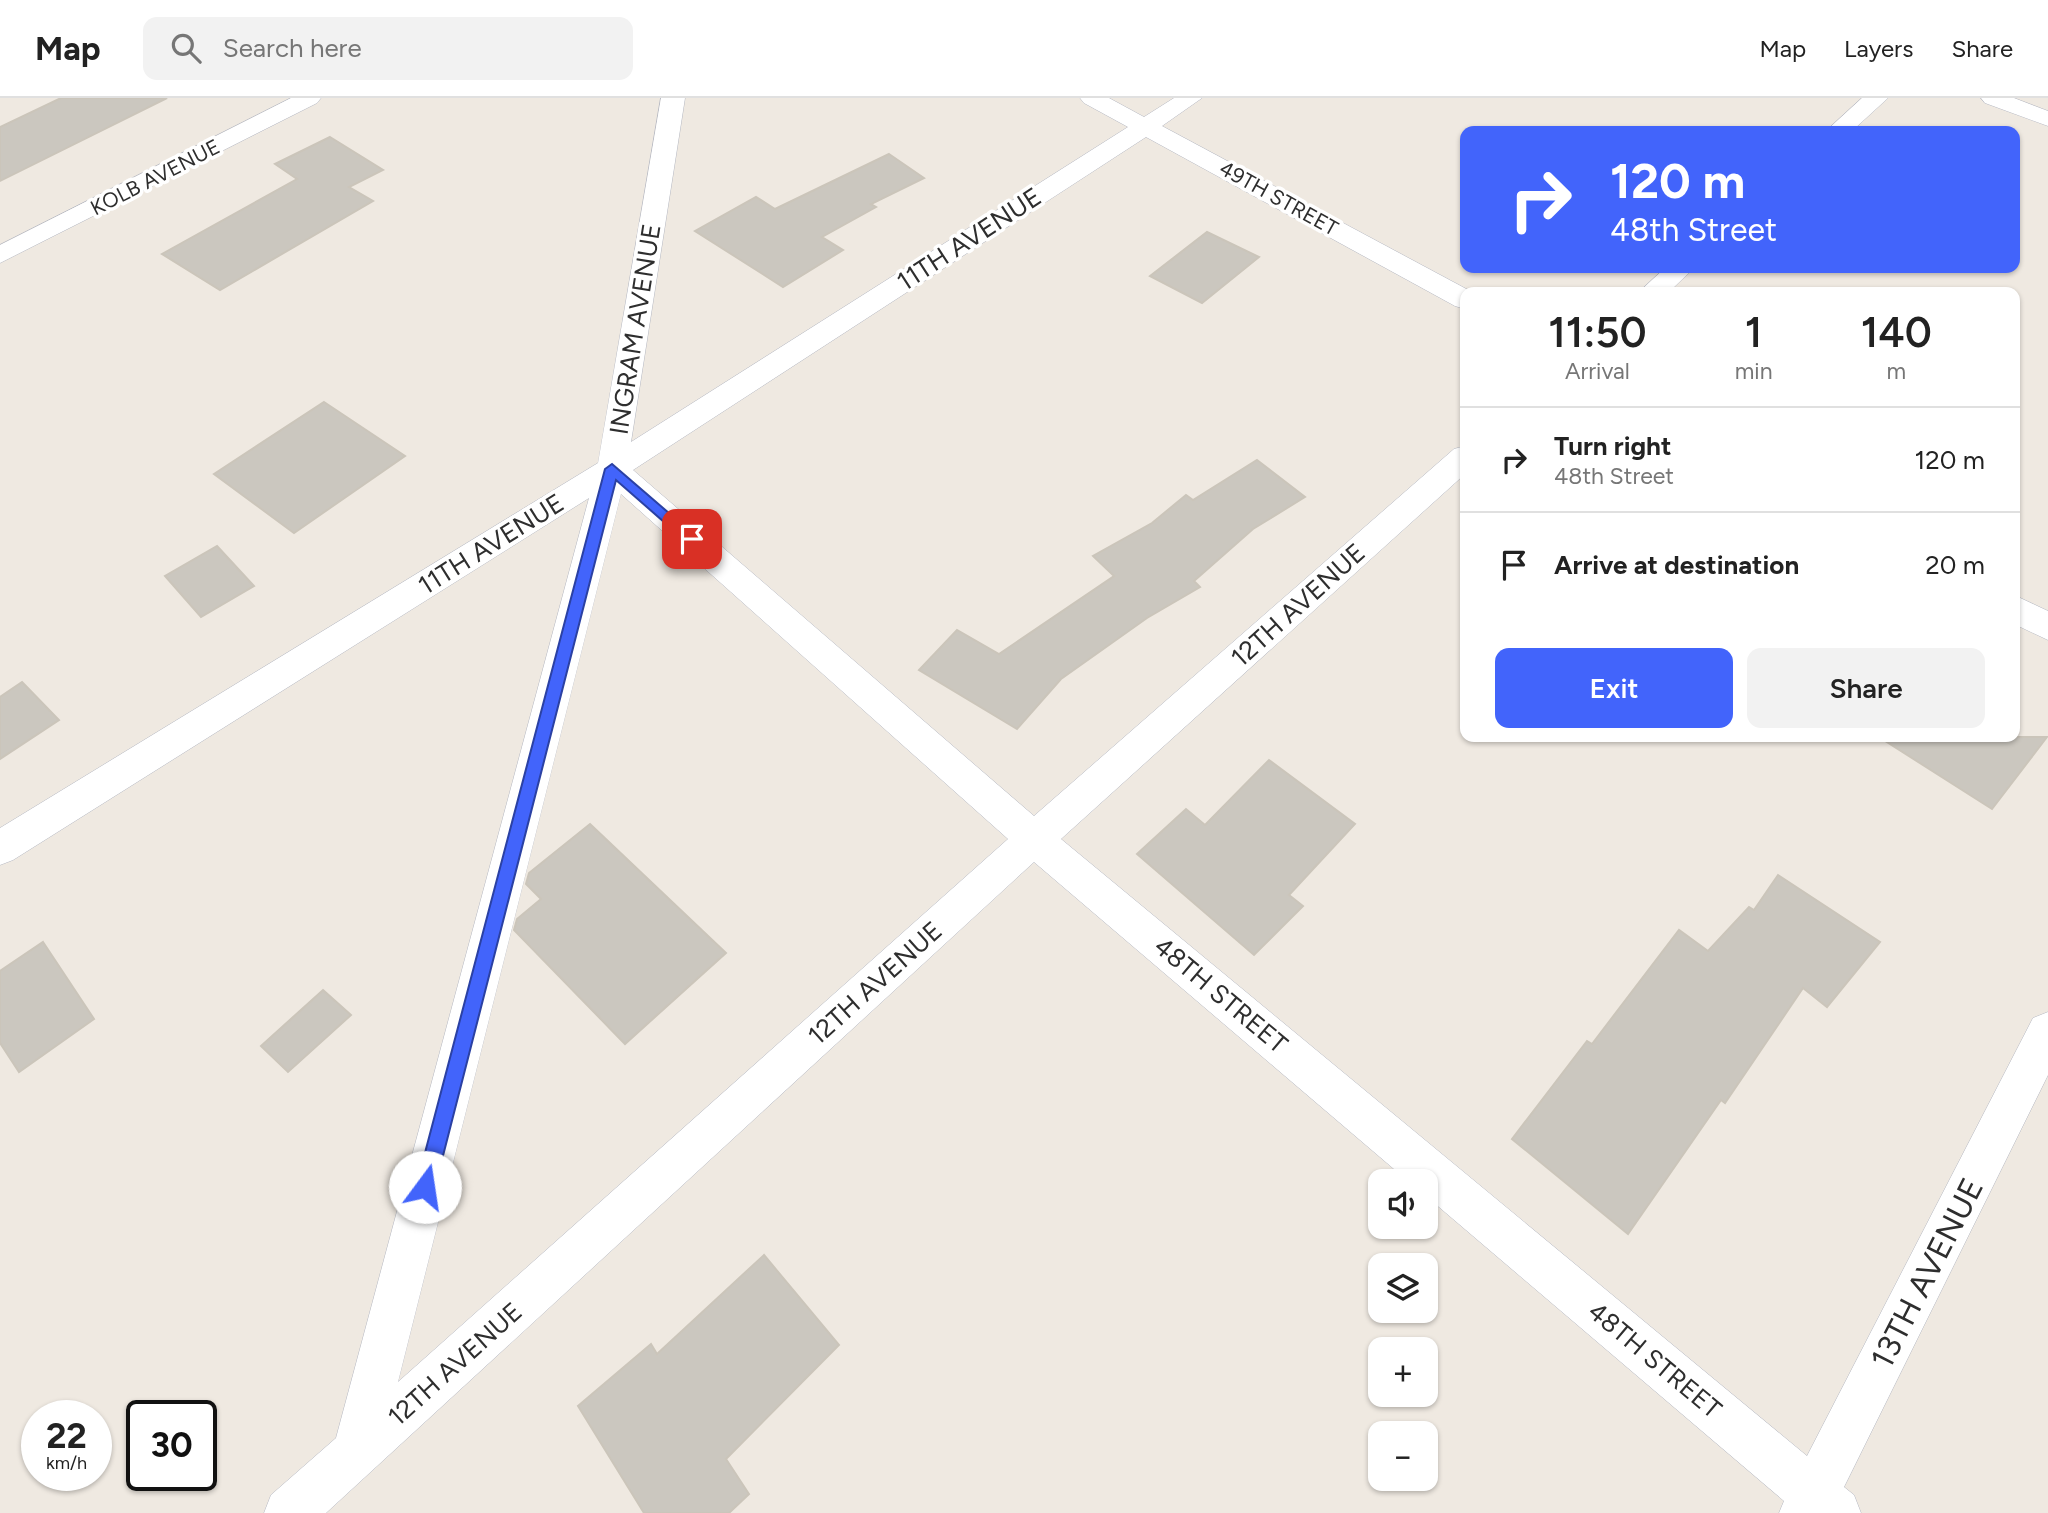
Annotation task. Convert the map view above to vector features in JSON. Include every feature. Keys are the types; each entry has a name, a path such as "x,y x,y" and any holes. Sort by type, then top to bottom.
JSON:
{"street":[{"name":"KOLB AVENUE","path":"0,255 309,98"},
{"name":"INGRAM AVENUE","path":"356,1453 612,469 673,98"},
{"name":"49TH STREET","path":"1093,98 1460,297"},
{"name":"11TH AVENUE","path":"0,848 612,469 1190,98"},
{"path":"1844,126 1876,98"},
{"path":"1993,98 2048,119"},
{"path":"1659,287 1675,273"},
{"name":"12TH AVENUE","path":"289,1513 1034,839 1460,461"},
{"name":"48TH STREET","path":"612,469 1034,839 1819,1507"},
{"path":"2020,611 2048,627"},
{"name":"13TH AVENUE","path":"1819,1507 2048,1032"}],"building":[{"path":"61,98 167,98 0,181 0,127"},
{"path":"330,137 383,170 349,187 373,201 220,290 162,254 297,179 275,164"},
{"path":"889,154 924,178 871,204 876,207 822,237 843,250 783,287 695,231 756,197 775,209"},
{"path":"1207,232 1259,257 1202,303 1150,276"},
{"path":"324,402 405,456 294,533 214,474"},
{"path":"1257,460 1305,497 1253,529 1194,581 1200,587 1147,618 1061,679 1017,729 919,670 957,630 999,654 1114,576 1093,556 1152,523 1186,495 1193,500"},
{"path":"217,546 254,586 201,617 165,576"},
{"path":"22,682 59,720 0,759 0,697"},
{"path":"2020,737 2047,737 1992,809 1887,742 2020,742"},
{"path":"1269,760 1355,824 1289,895 1303,906 1254,955 1137,854 1186,809 1205,825"},
{"path":"590,824 726,953 625,1044 514,930 517,919 541,899 526,884 529,873"},
{"path":"1778,875 1880,942 1827,1007 1803,988 1725,1103 1721,1100 1628,1234 1512,1139 1587,1041 1592,1044 1679,930 1708,951 1749,907 1754,910"},
{"path":"43,942 94,1019 19,1072 0,1043 0,971"},
{"path":"323,990 351,1015 288,1072 261,1046"},
{"path":"764,1255 839,1345 726,1459 749,1494 729,1513 644,1513 578,1406 651,1344 657,1354"}],"route":[{"path":"425,1187 612,469 692,539"}]}
